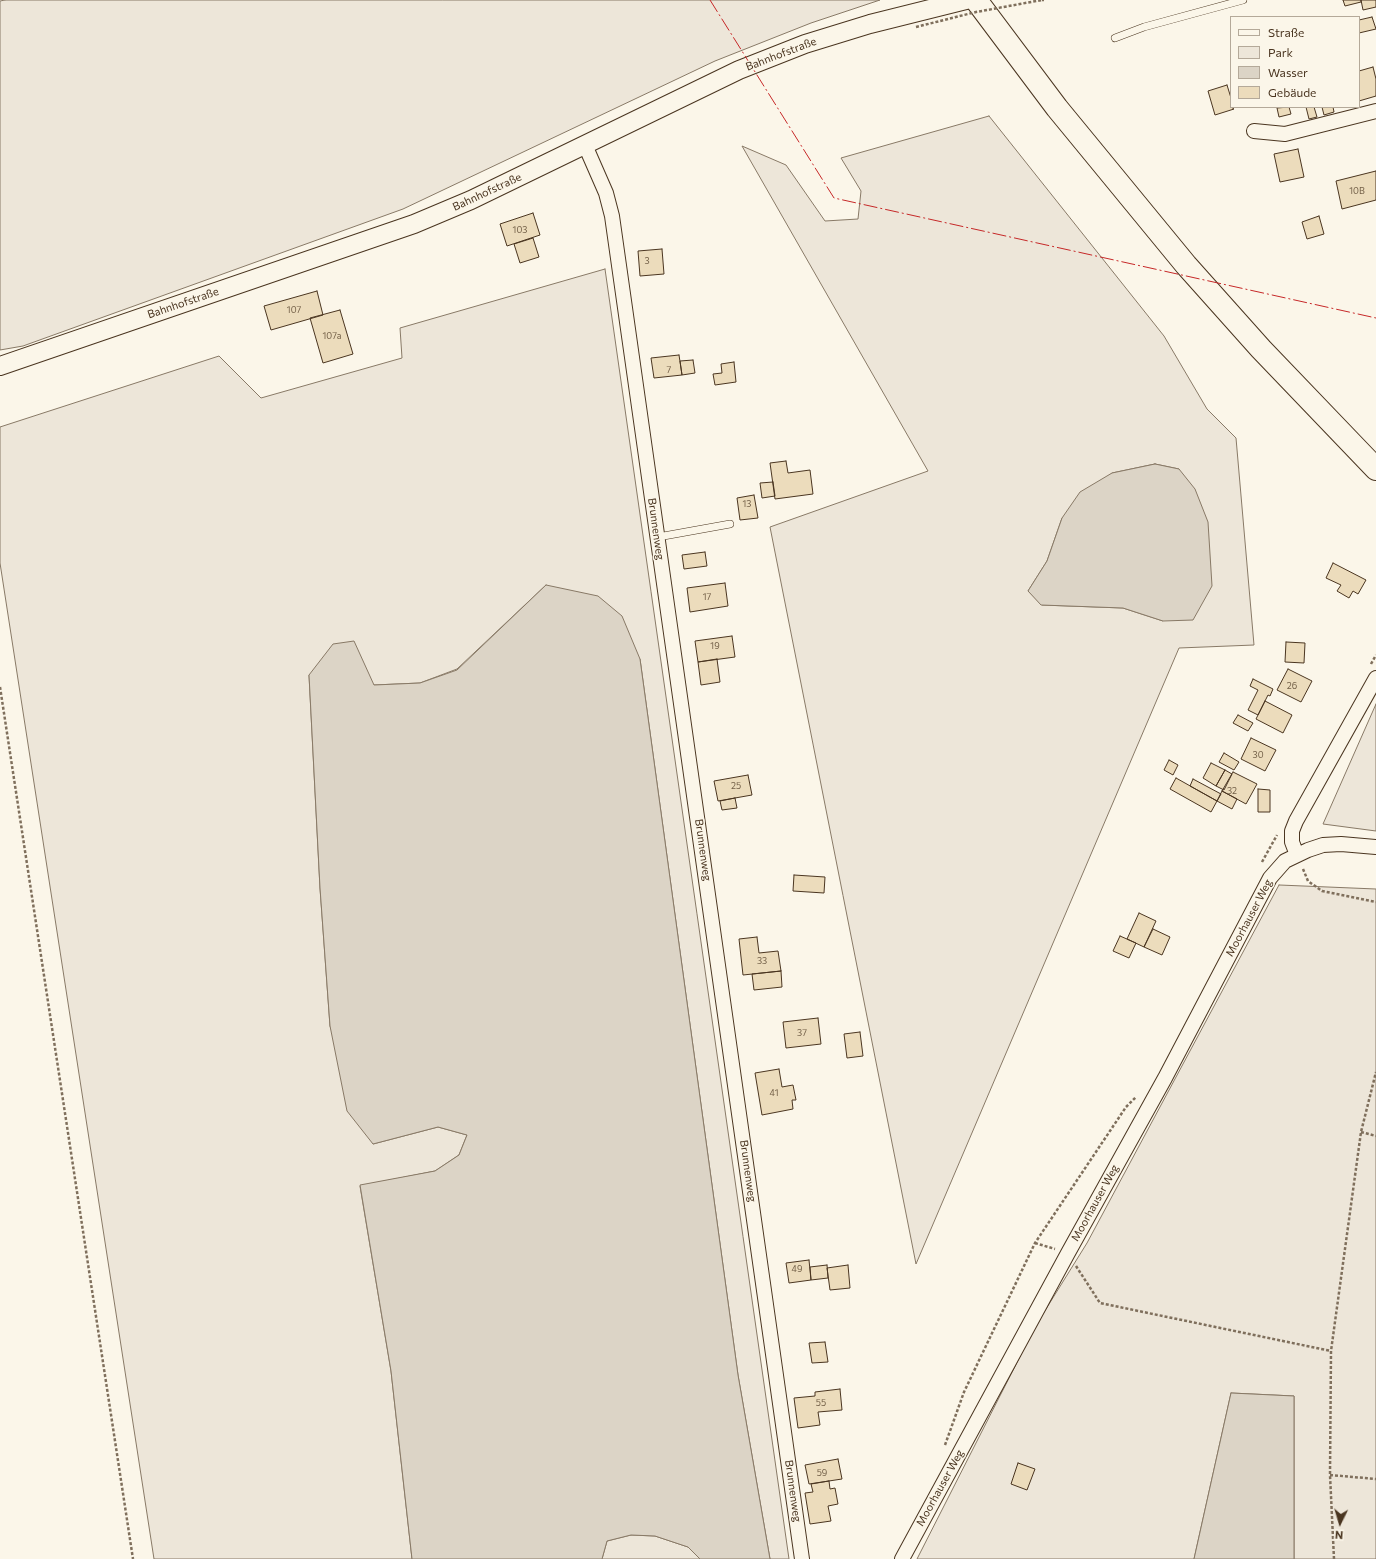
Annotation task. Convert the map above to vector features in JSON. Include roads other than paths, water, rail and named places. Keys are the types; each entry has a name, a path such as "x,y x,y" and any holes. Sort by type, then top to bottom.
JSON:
{"highway":[{"path":"976,0 1057,108 1186,265 1261,349 1376,469"}],"street":[{"name":"Bahnhofstraße","path":"0,366 414,224 471,200 739,70 805,44 870,24 915,19 966,0"},
{"path":"1254,131 1285,134 1376,111"},
{"name":"Brunnenweg","path":"584,146 606,193 612,216 802,1559"},
{"path":"1297,855 1292,842 1292,831 1296,822 1376,678"},
{"name":"Moorhauser Weg","path":"902,1559 1165,1078 1266,885 1276,870 1285,862 1297,855 1328,845 1347,844 1376,847"}],"lane":[{"path":"1115,38 1144,27 1243,0"},
{"path":"658,537 730,524"}],"water":[{"path":"1155,464 1179,469 1195,489 1208,522 1212,586 1193,620 1163,621 1123,608 1041,605 1028,591 1047,561 1062,518 1080,492 1112,473"},
{"path":"546,585 598,596 622,616 640,659 738,1375 770,1559 700,1559 688,1547 655,1536 631,1535 607,1541 602,1559 412,1559 391,1371 360,1185 435,1171 459,1155 467,1135 438,1127 373,1144 347,1111 330,1026 320,888 309,675 333,644 354,641 374,685 420,683 457,670"},
{"path":"1231,1393 1294,1396 1294,1559 1194,1559"}]}
